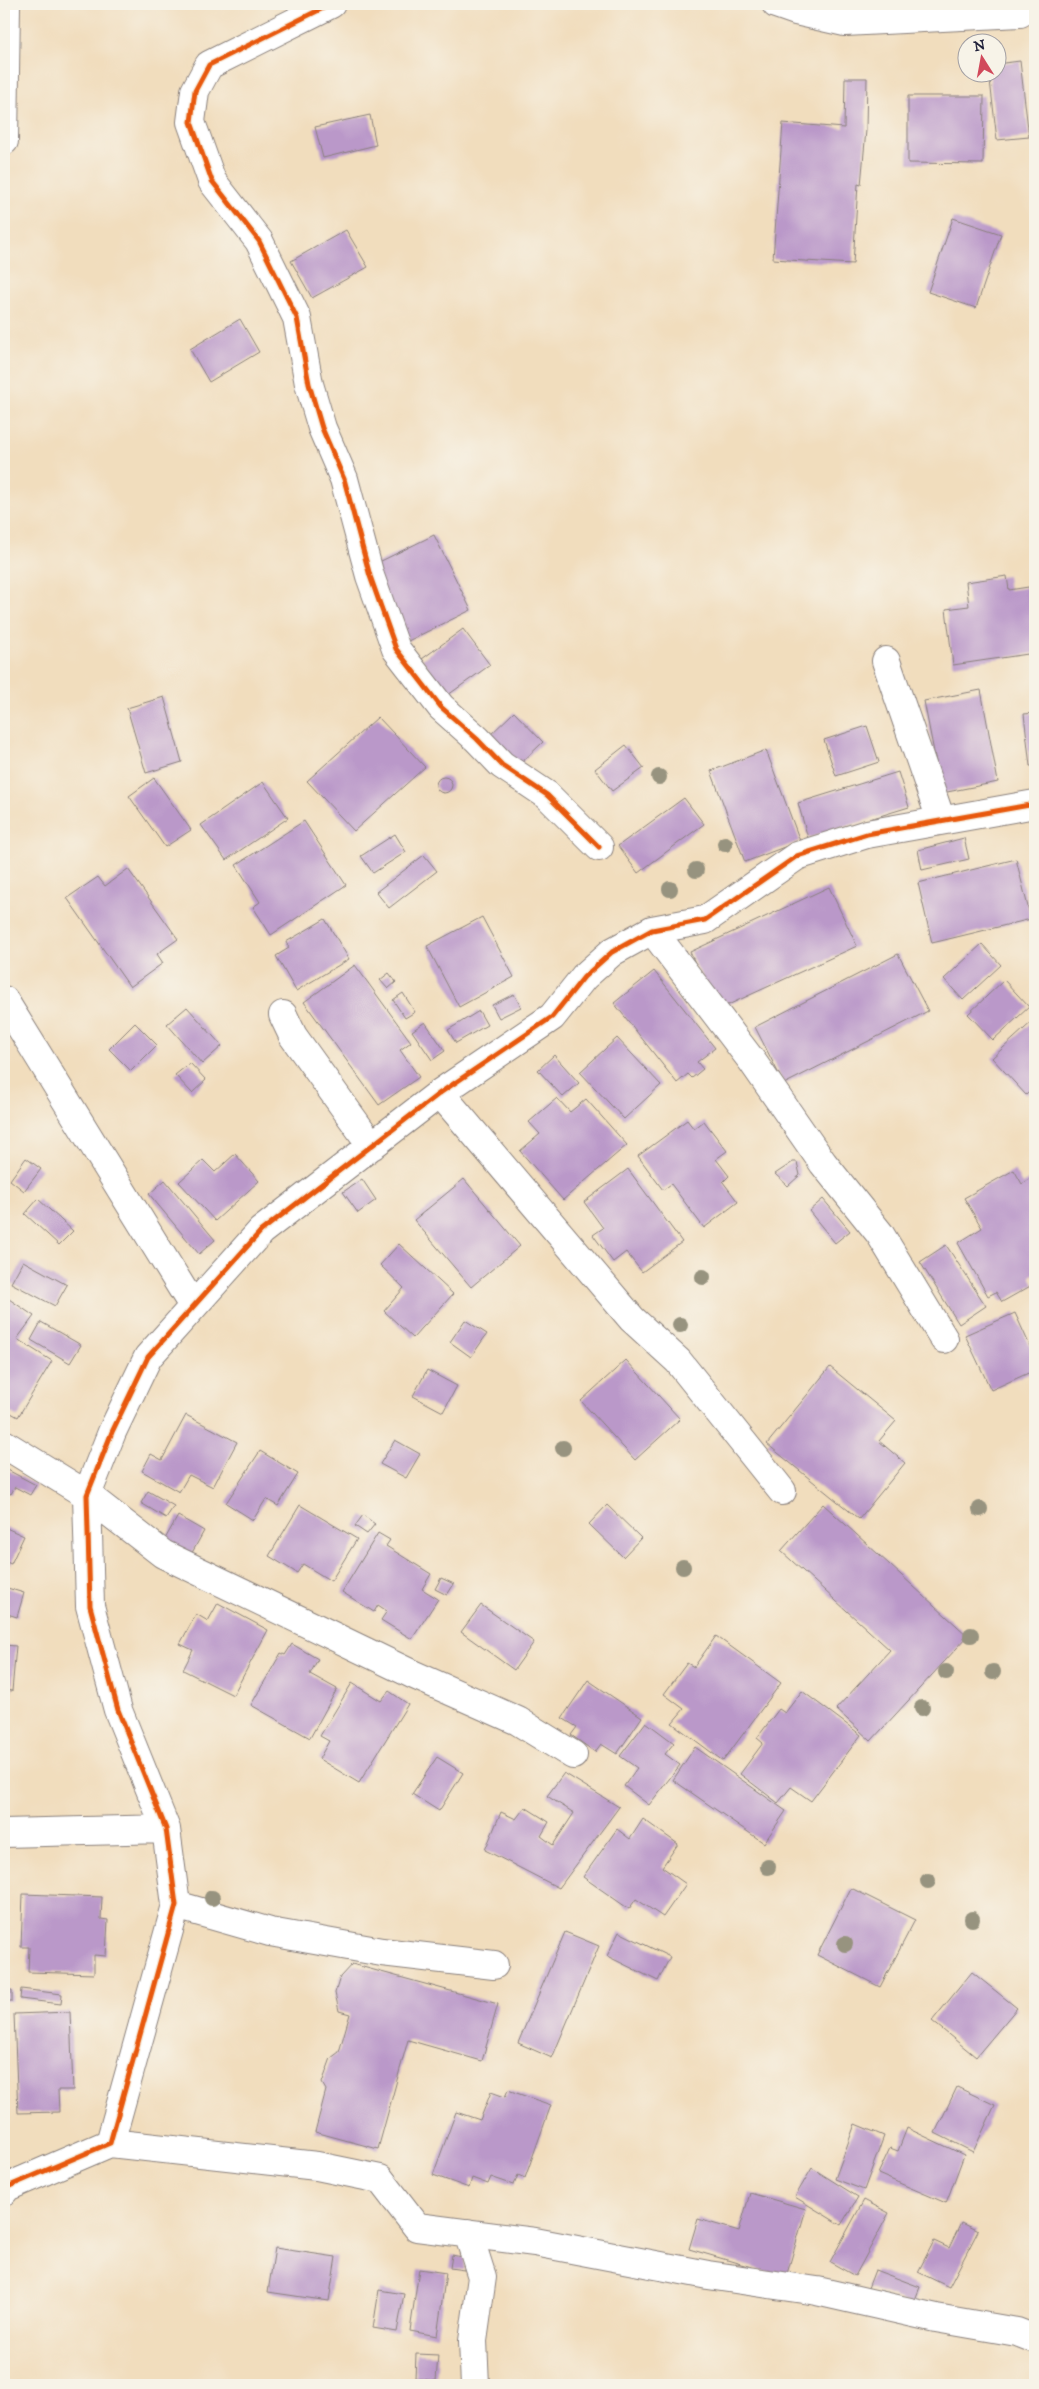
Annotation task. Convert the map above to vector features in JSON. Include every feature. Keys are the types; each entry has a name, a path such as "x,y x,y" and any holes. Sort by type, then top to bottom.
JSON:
{"street":[{"path":"4,141 6,4"},
{"path":"330,4 209,65 196,91 191,122 212,181 259,241 297,318 309,384 322,428 344,479 370,576 396,649 441,707 477,739 502,766 547,795 600,847"},
{"path":"776,4 796,11 845,22 1024,15"},
{"path":"886,661 941,820"},
{"path":"110,2143 176,1905 166,1830 118,1710 90,1606 87,1495 112,1432 148,1357 261,1231 440,1093 552,1017 584,977 612,952 652,930 705,920 797,856 867,834 1035,804"},
{"path":"652,930 752,1061 823,1163 880,1234 944,1339"},
{"path":"4,1000 193,1306"},
{"path":"283,1015 293,1036 372,1146"},
{"path":"440,1093 632,1319 678,1361 782,1491"},
{"path":"4,1444 87,1495 163,1554 412,1674 518,1721 573,1754"},
{"path":"4,1833 166,1830"},
{"path":"176,1905 270,1932 382,1952 494,1965"},
{"path":"4,2189 110,2143 317,2166 380,2180 417,2227 552,2246 708,2276 817,2291 936,2318 1017,2332 1035,2339"},
{"path":"468,2233 482,2277 472,2341 475,2385"}],"building":[{"path":"1020,61 1029,137 997,140 990,82 1006,82 1006,63"},
{"path":"845,78 867,78 866,130 861,185 858,184 853,264 773,259 783,123 844,128"},
{"path":"908,96 984,96 983,164 908,163"},
{"path":"370,115 376,145 323,158 315,127"},
{"path":"953,218 1001,234 976,308 928,292"},
{"path":"346,230 368,267 312,298 291,261"},
{"path":"240,319 259,352 209,382 190,349"},
{"path":"434,535 471,610 408,641 371,566"},
{"path":"1007,576 1009,590 1035,586 1035,653 953,665 946,609 969,606 966,582"},
{"path":"463,629 490,665 448,695 422,659"},
{"path":"981,690 998,782 942,793 924,701"},
{"path":"164,697 182,762 146,773 127,708"},
{"path":"514,712 543,742 517,767 488,737"},
{"path":"1035,713 1035,766 1030,766 1024,714"},
{"path":"378,717 425,767 354,831 307,781"},
{"path":"867,726 879,762 836,776 824,740"},
{"path":"626,745 644,768 612,791 595,769"},
{"path":"766,750 800,841 745,862 711,771"},
{"path":"898,772 909,807 808,838 798,803"},
{"path":"444,777 452,785 444,793 436,785"},
{"path":"154,778 191,830 165,847 129,796"},
{"path":"263,782 288,818 226,860 201,825"},
{"path":"684,798 704,824 638,873 618,846"},
{"path":"304,821 346,885 271,935 253,907 260,902 236,865"},
{"path":"395,834 406,852 373,873 361,856"},
{"path":"964,838 969,859 922,870 918,850"},
{"path":"424,855 437,871 389,908 376,892"},
{"path":"1016,859 1031,919 932,943 918,883"},
{"path":"128,869 178,939 157,954 163,963 130,987 67,898 98,877 105,886"},
{"path":"829,887 857,946 717,1010 690,952"},
{"path":"482,917 514,977 459,1007 427,946"},
{"path":"325,919 349,959 296,991 276,956 289,948 286,942"},
{"path":"982,944 1001,965 963,1000 944,979"},
{"path":"898,954 928,1011 784,1084 755,1027"},
{"path":"355,965 411,1042 400,1050 419,1077 379,1105 304,1002"},
{"path":"654,971 715,1048 697,1062 703,1069 692,1078 688,1074 677,1083 614,1003"},
{"path":"389,973 396,982 388,989 380,980"},
{"path":"1004,980 1029,1007 993,1040 968,1014"},
{"path":"403,993 415,1012 405,1018 393,1000"},
{"path":"514,994 521,1007 499,1018 492,1005"},
{"path":"187,1007 222,1046 202,1064 167,1024"},
{"path":"479,1011 487,1025 456,1043 448,1030"},
{"path":"1035,1019 1035,1087 1026,1095 992,1058"},
{"path":"425,1022 445,1051 432,1060 412,1031"},
{"path":"135,1023 157,1045 131,1071 109,1049"},
{"path":"617,1038 661,1085 624,1119 580,1072"},
{"path":"554,1055 579,1083 563,1097 538,1070"},
{"path":"190,1063 206,1080 192,1093 175,1075"},
{"path":"557,1098 570,1112 586,1099 627,1145 563,1200 520,1151 540,1134 529,1122"},
{"path":"687,1120 694,1129 704,1121 727,1151 716,1159 729,1176 723,1182 738,1202 704,1228 671,1184 663,1190 638,1156"},
{"path":"235,1154 259,1181 215,1221 179,1182 203,1160 215,1172"},
{"path":"26,1158 41,1169 24,1191 10,1180"},
{"path":"793,1162 797,1162 800,1175 788,1186 775,1174"},
{"path":"628,1169 682,1242 642,1272 626,1252 613,1262 593,1235 603,1228 584,1202"},
{"path":"1014,1170 1022,1184 1035,1176 1035,1273 1030,1276 1034,1284 1002,1302 996,1292 988,1296 958,1243 982,1228 964,1198"},
{"path":"362,1179 376,1200 358,1213 343,1192"},
{"path":"464,1179 520,1246 471,1287 414,1220"},
{"path":"165,1180 215,1240 199,1254 149,1194"},
{"path":"38,1199 73,1231 59,1245 25,1214"},
{"path":"823,1199 850,1231 835,1243 809,1211"},
{"path":"399,1244 453,1294 413,1338 384,1311 404,1288 380,1265"},
{"path":"946,1245 986,1306 959,1324 920,1262"},
{"path":"23,1261 67,1285 55,1306 11,1283"},
{"path":"6,1297 34,1316 17,1339 52,1361 18,1417 4,1409 4,1299"},
{"path":"1015,1313 1035,1357 1035,1370 991,1390 965,1335"},
{"path":"465,1320 487,1334 471,1357 450,1342"},
{"path":"41,1322 81,1345 70,1363 31,1340"},
{"path":"626,1360 680,1419 635,1460 581,1401"},
{"path":"830,1367 896,1421 879,1441 905,1463 859,1519 767,1444"},
{"path":"427,1370 457,1386 443,1412 413,1396"},
{"path":"186,1415 237,1442 213,1487 189,1475 179,1492 142,1471 151,1454 162,1460"},
{"path":"4,1416 11,1420 4,1432"},
{"path":"395,1440 420,1454 406,1478 380,1464"},
{"path":"260,1451 298,1474 278,1506 266,1499 253,1520 226,1503"},
{"path":"4,1468 36,1485 30,1495 15,1487 11,1494 4,1491"},
{"path":"148,1491 174,1506 166,1518 141,1503"},
{"path":"823,1504 968,1636 871,1741 836,1709 890,1650 781,1551"},
{"path":"300,1505 357,1539 331,1581 303,1564 297,1573 269,1556"},
{"path":"607,1505 641,1538 623,1557 589,1524"},
{"path":"363,1515 375,1524 367,1534 355,1526"},
{"path":"178,1516 204,1531 188,1560 161,1546"},
{"path":"4,1527 24,1536 11,1564 4,1561"},
{"path":"378,1533 390,1540 386,1546 431,1574 422,1589 438,1599 412,1639 381,1620 387,1611 378,1605 374,1612 342,1592"},
{"path":"441,1578 454,1584 447,1595 435,1589"},
{"path":"4,1587 24,1593 17,1617 4,1613"},
{"path":"218,1603 268,1630 233,1695 183,1670 193,1650 180,1644 196,1614 208,1621"},
{"path":"481,1605 534,1642 514,1670 461,1632"},
{"path":"716,1636 781,1683 723,1761 672,1723 684,1709 664,1694 687,1663 694,1667"},
{"path":"292,1644 318,1659 310,1674 337,1689 310,1738 251,1705 281,1653 285,1655"},
{"path":"4,1645 16,1646 12,1691 4,1690"},
{"path":"588,1680 642,1717 617,1754 601,1744 595,1752 571,1735 577,1727 562,1718"},
{"path":"352,1683 381,1701 389,1691 408,1704 359,1783 319,1759 329,1741 320,1736"},
{"path":"802,1691 861,1735 811,1801 791,1787 778,1803 740,1774 763,1743 757,1738 779,1709 785,1713"},
{"path":"646,1722 674,1743 665,1754 680,1765 649,1805 624,1786 637,1768 620,1756"},
{"path":"695,1747 786,1811 764,1843 673,1780"},
{"path":"437,1757 463,1773 439,1811 412,1794"},
{"path":"564,1773 619,1807 559,1888 485,1850 501,1812 516,1819 525,1807 549,1822 541,1836 553,1845 574,1813 547,1796"},
{"path":"643,1819 678,1844 662,1867 686,1884 663,1917 636,1899 629,1909 583,1877 617,1829 630,1839"},
{"path":"851,1888 915,1920 880,1987 817,1955"},
{"path":"23,1894 102,1897 101,1919 108,1920 106,1956 94,1955 94,1974 28,1972 29,1947 21,1947"},
{"path":"565,1932 599,1946 552,2058 518,2043"},
{"path":"619,1932 670,1957 658,1981 607,1956"},
{"path":"352,1964 498,2004 482,2061 408,2040 378,2149 315,2132 326,2090 322,2083 331,2058 339,2052 350,2014 339,2011 335,1993 340,1977"},
{"path":"972,1972 1017,2008 976,2057 932,2021"},
{"path":"21,1989 62,1994 61,2004 20,1999"},
{"path":"4,1990 12,1990 12,2001 4,2001"},
{"path":"70,2012 73,2090 58,2090 59,2112 18,2113 14,2014"},
{"path":"957,2087 995,2105 973,2152 935,2133"},
{"path":"508,2090 551,2105 525,2178 518,2175 514,2185 491,2177 488,2184 472,2178 469,2188 433,2175 456,2112 480,2120 491,2092 505,2097"},
{"path":"855,2124 884,2136 864,2190 835,2179"},
{"path":"907,2128 964,2155 946,2203 878,2174 890,2148 898,2151"},
{"path":"812,2168 858,2197 841,2225 795,2197"},
{"path":"750,2193 806,2209 786,2277 689,2249 698,2219 739,2231"},
{"path":"864,2200 889,2213 855,2276 830,2262"},
{"path":"961,2223 978,2231 949,2287 918,2272 934,2241 949,2248"},
{"path":"275,2248 336,2257 329,2301 268,2292"},
{"path":"452,2255 466,2258 464,2270 450,2268"},
{"path":"419,2269 446,2273 437,2336 410,2331"},
{"path":"875,2270 920,2287 913,2305 868,2288"},
{"path":"379,2290 404,2294 397,2332 373,2328"},
{"path":"416,2354 438,2355 436,2381 415,2378"}],"cycle path":[{"path":"331,4 209,65 195,91 191,122 212,181 259,241 297,318 309,384 322,428 344,479 370,576 396,649 441,707 477,739 502,765 547,795 599,847"},
{"path":"4,2191 5,2188 110,2143 176,1905 166,1829 118,1710 90,1606 87,1495 112,1432 148,1357 261,1231 440,1093 552,1017 584,977 612,952 652,930 705,920 797,856 867,834 1035,804"}]}
